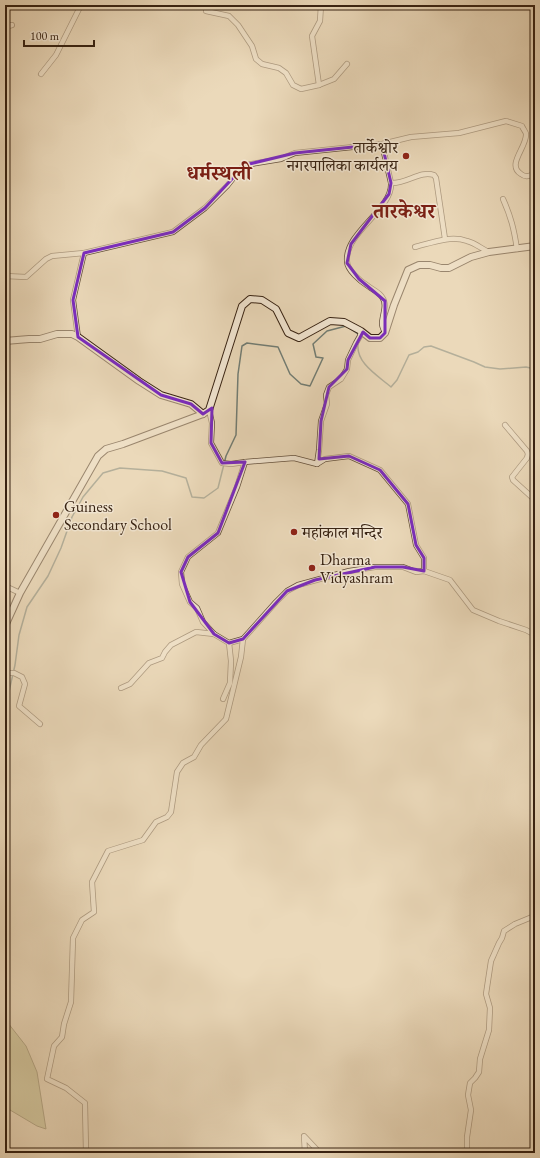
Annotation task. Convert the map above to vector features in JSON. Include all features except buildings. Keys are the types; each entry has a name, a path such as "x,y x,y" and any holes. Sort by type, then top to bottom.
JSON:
{"street":[{"path":"41,74 56,55 81,5"},
{"path":"319,85 312,36 320,22 321,5"},
{"path":"206,12 229,16 238,25 252,46 256,59 262,64 279,68 286,73 293,85 300,89 319,85 334,78 347,64"},
{"path":"5,27 12,25"},
{"path":"5,276 26,277 46,259 52,256 84,253 173,232 205,208 245,165 281,159 295,153 382,144 411,137 459,133 506,121 522,126 526,134 515,164 516,171 522,176 529,176 535,173"},
{"path":"382,144 391,183 389,194 351,244 347,252 347,263 351,270 366,286 381,295 385,301 385,311 382,325 385,333"},
{"path":"391,183 398,183 419,175 434,175 436,178 445,239"},
{"path":"503,199 514,229 516,248"},
{"path":"415,247 445,239 457,239 467,241 490,252"},
{"path":"424,571 424,558 416,545 408,504 380,470 349,456 325,459 317,464 294,458 231,464 222,463 211,443 212,423 209,410 242,306 250,299 262,300 276,309 288,333 299,338 330,321 344,322 361,334 370,338 380,338 385,333 408,270 419,265 449,268 471,257 490,252 535,246"},
{"path":"78,336 73,300 84,253"},
{"path":"5,341 40,339 61,334 72,334 78,336 161,395 191,404 203,414"},
{"path":"317,464 320,421 327,404 326,395 329,387 341,379 347,369 348,360 361,334"},
{"path":"5,626 20,593 98,456 106,449 203,414 209,410"},
{"path":"505,425 528,454 527,458 512,477 513,480 535,500"},
{"path":"243,639 229,643 214,634 203,622 197,608 190,602 182,584 181,572 188,557 218,533 237,487 245,462"},
{"path":"86,1153 85,1103 66,1088 48,1078 54,1046 62,1037 64,1024 71,1002 73,938 82,920 94,912 92,882 108,851 143,840 156,822 167,817 171,812 177,772 183,764 194,757 201,745 226,719 243,639 287,591 298,585 349,571 375,567 403,567 416,572 424,571 450,580 473,610 535,634"},
{"path":"5,586 20,593"},
{"path":"121,688 130,684 149,663 162,658 171,645 196,632 214,634"},
{"path":"223,698 230,683 231,661 229,643"},
{"path":"5,672 14,673 22,677 25,684 19,706 40,724"},
{"path":"463,1153 467,1149 470,1110 468,1095 470,1083 479,1072 480,1059 489,1030 490,1008 486,994 491,961 504,931 515,924 535,916"},
{"path":"306,1153 304,1136 320,1153"}],"highlighted area":[{"path":"382,144 391,183 389,194 351,244 347,263 359,279 385,301 385,333 380,338 370,338 363,332 348,360 347,369 329,387 321,421 319,459 349,456 380,470 408,504 416,545 424,558 424,571 403,567 375,567 315,580 287,591 243,639 229,643 214,634 190,602 181,572 188,557 218,533 245,462 222,463 211,443 212,408 203,414 191,404 161,395 78,337 73,300 84,253 173,232 205,208 245,165 295,153"}],"shaded area":[{"path":"5,1022 8,1023 26,1046 37,1072 46,1129 37,1126 5,1107"}],"waterway":[{"path":"5,709 15,665 19,635 27,607 48,576 61,548 72,517 83,497 103,473 120,468 162,471 186,478 192,497 204,498 218,488 226,456 236,435 238,374 242,346 247,343 278,347 290,374 301,384 310,386 323,358 316,357 313,344 327,331 346,326 358,334 358,336"},
{"path":"358,344 358,351 364,363 391,387 397,380 409,355 418,352 424,347 431,346 485,367 500,369 526,367 535,369"}],"place":[{"name":"तार्केश्वोर नगरपालिका कार्यलय","path":"406,156"},
{"name":"Guiness Secondary School","path":"56,515"},
{"name":"महांकाल मन्दिर","path":"294,532"},
{"name":"Dharma Vidyashram","path":"312,568"}],"district":[{"name":"धर्मस्थली","path":"219,173"},
{"name":"तारकेश्वर","path":"404,211"}]}
